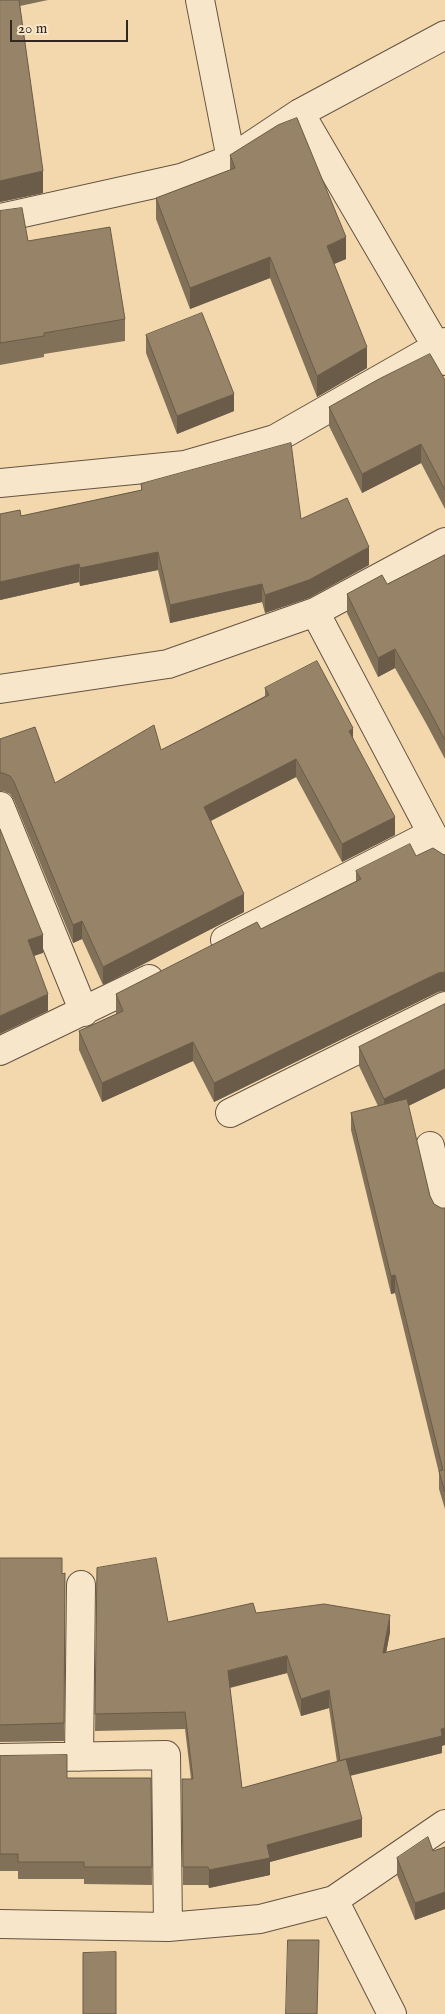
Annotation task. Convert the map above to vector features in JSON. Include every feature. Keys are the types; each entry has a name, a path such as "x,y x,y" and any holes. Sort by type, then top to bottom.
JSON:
{"street":[{"path":"200,0 231,159"},
{"path":"0,218 181,178 231,159 300,113 445,35"},
{"path":"0,483 185,465 275,439 442,350 300,113"},
{"path":"0,689 168,664 315,612 445,542"},
{"path":"315,612 445,858"},
{"path":"0,806 84,1012"},
{"path":"206,950 431,834"},
{"path":"0,1051 84,1012 171,968"},
{"path":"230,1113 445,1006"},
{"path":"430,1146 445,1210"},
{"path":"79,1757 81,1585"},
{"path":"0,1758 166,1756 168,1927"},
{"path":"0,1924 168,1927 260,1919 334,1900 445,1824"},
{"path":"334,1900 392,2014"}],"building":[{"path":"0,0 19,0 43,171 0,181"},
{"path":"297,118 346,237 327,246 367,347 317,376 270,257 190,288 156,198 235,168 230,155 278,125"},
{"path":"22,208 28,241 110,227 125,319 44,333 44,336 0,343 0,211"},
{"path":"202,313 234,394 177,416 146,335"},
{"path":"430,354 445,380 445,490 421,444 362,474 329,407 379,379"},
{"path":"291,443 301,519 347,498 369,547 309,580 265,595 262,584 170,605 158,552 80,568 79,564 0,582 0,514 20,510 21,516 142,490 141,484"},
{"path":"445,555 445,740 395,649 378,658 347,594 382,575 387,584"},
{"path":"317,661 353,728 349,731 395,817 342,844 296,759 204,807 244,894 103,967 82,921 73,925 14,782 10,776 0,773 0,739 35,727 55,783 154,725 161,750 269,695 265,688"},
{"path":"0,829 43,935 28,940 48,994 0,1016"},
{"path":"410,844 416,856 433,848 445,854 445,972 438,973 214,1083 193,1042 102,1083 79,1031 123,1011 116,994 257,922 261,929 361,879 356,871"},
{"path":"445,1004 445,1069 384,1099 359,1047"},
{"path":"407,1099 430,1196 434,1204 445,1208 445,1492 439,1471 443,1470 395,1275 391,1276 351,1113"},
{"path":"0,1558 62,1558 62,1574 65,1573 64,1723 0,1725"},
{"path":"156,1558 168,1622 253,1603 256,1613 324,1604 390,1615 383,1653 445,1638 445,1728 441,1729 442,1736 346,1759 362,1819 267,1845 270,1858 209,1870 208,1867 183,1867 182,1779 193,1779 185,1712 95,1714 97,1568","holes":["287,1656 301,1699 329,1690 340,1761 242,1788 228,1671"]},
{"path":"67,1755 67,1778 151,1778 152,1867 84,1867 84,1862 18,1862 18,1854 0,1854 0,1756"},
{"path":"428,1837 433,1851 445,1847 445,1892 415,1903 397,1858"},
{"path":"288,1940 319,1940 317,2014 286,2014"},
{"path":"116,1952 116,2014 83,2014 83,1953"}]}
